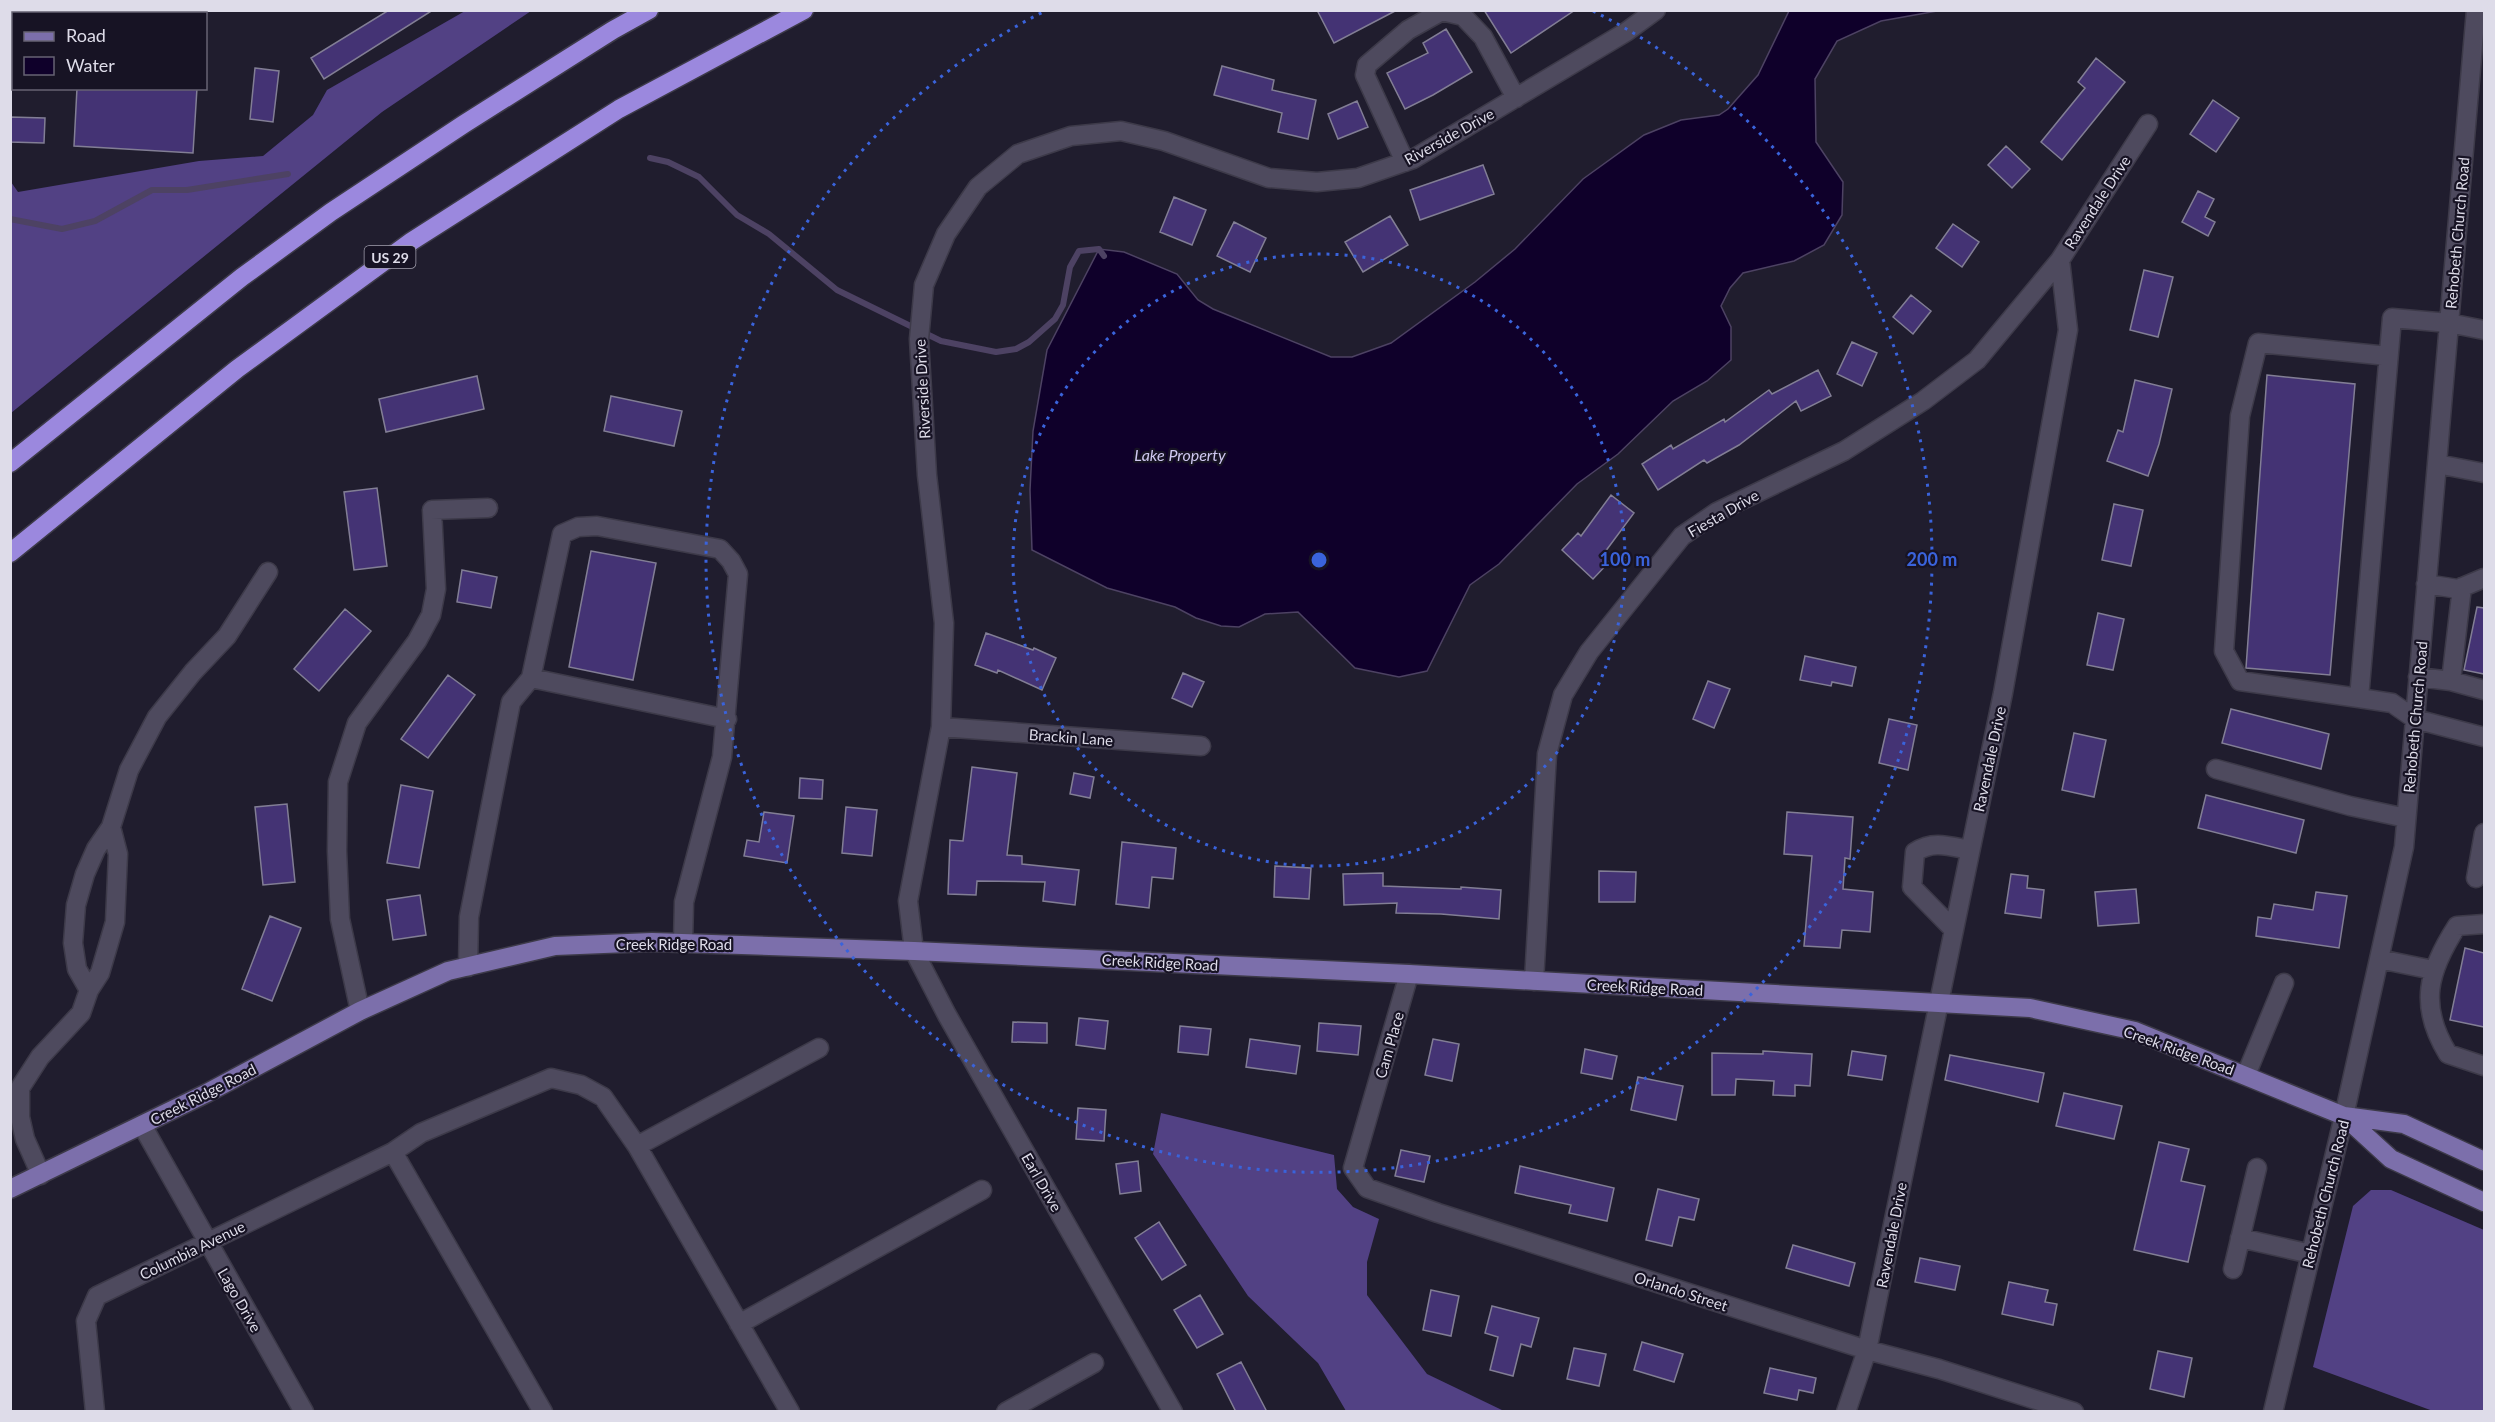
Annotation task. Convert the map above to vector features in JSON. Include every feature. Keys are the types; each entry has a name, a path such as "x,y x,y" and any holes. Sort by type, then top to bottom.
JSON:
{"highway":[{"path":"10,463 242,277 331,212 464,124 613,30 649,10"},
{"name":"US 29","path":"10,554 237,369 412,241 619,109 804,10"}],"main road":[{"name":"Creek Ridge Road","path":"10,1190 142,1125 360,1011 448,971 555,946 652,942 914,951 1409,974 2030,1008 2135,1030 2344,1116 2404,1124 2484,1161"},
{"name":"Creek Ridge Road","path":"2344,1116 2391,1159 2484,1202"}],"street":[{"name":"Riverside Drive","path":"914,951 908,901 941,727 944,623 927,475 919,339 924,285 946,234 978,187 1018,154 1071,136 1121,131 1164,141 1269,178 1317,182 1358,178 1405,162 1626,32 1656,10"},
{"name":"Rehobeth Church Road","path":"2273,1412 2344,1116 2404,847 2449,323 2479,36 2476,10"},
{"path":"1405,162 1365,75 1367,64 1407,30 1442,11 1463,16 1484,37 1516,98"},
{"name":"Ravendale Drive","path":"1846,1412 1868,1350 2002,693 2068,330 2060,260 2148,124"},
{"name":"Fiesta Drive","path":"1534,981 1547,754 1563,695 1589,652 1682,536 1718,512 1844,451 1923,401 1977,360 2060,260"},
{"path":"2359,698 2392,318 2449,323 2484,330"},
{"path":"2388,356 2258,343 2240,416 2224,651 2240,681 2392,702 2415,719 2484,737"},
{"path":"2437,464 2484,473"},
{"path":"360,1011 340,919 337,851 338,782 357,723 417,641 431,615 436,589 432,510 488,508"},
{"path":"468,967 469,918 511,702 531,678 562,534 578,527 597,526 720,549 731,561 738,574 722,757 684,902 683,943"},
{"path":"89,990 77,969 73,943 76,904 92,857 111,826 129,770 157,717 193,672 227,636 268,572"},
{"path":"2426,584 2458,589 2484,578"},
{"path":"2451,681 2462,587"},
{"path":"2418,677 2451,681 2484,690"},
{"path":"531,678 727,719"},
{"name":"Brackin Lane","path":"941,727 1201,746"},
{"path":"2216,769 2350,806 2406,818"},
{"path":"41,1175 25,1139 20,1117 20,1088 40,1057 81,1013 89,990 99,974 115,922 118,854 111,826"},
{"path":"2476,878 2484,833"},
{"path":"1953,929 1912,887 1915,852 1925,846 1935,844 1970,850"},
{"path":"2484,924 2457,926 2441,951 2433,970 2431,1013 2436,1034 2448,1054 2484,1066"},
{"name":"Earl Drive","path":"914,951 947,1015 1173,1412"},
{"path":"2379,959 2433,970"},
{"name":"Cam Place","path":"1369,1115 1409,974"},
{"path":"2246,1075 2283,983"},
{"path":"637,1146 819,1048"},
{"path":"543,1412 393,1152 421,1133 550,1078 580,1085 603,1097 637,1146 790,1412"},
{"name":"Orlando Street","path":"1369,1115 1353,1168 1367,1188 1438,1213 1868,1350 1939,1369 2074,1412"},
{"name":"Lago Drive","path":"142,1125 304,1412"},
{"name":"Columbia Avenue","path":"95,1412 86,1321 97,1296 393,1152"},
{"path":"2233,1269 2257,1168"},
{"path":"739,1324 982,1190"},
{"path":"2240,1238 2311,1254"},
{"path":"1006,1412 1094,1362"}],"shaded area":[{"path":"465,11 531,11 382,112 11,413 11,182 18,192 199,161 263,156 313,115 327,90"},
{"path":"1161,1113 1334,1155 1337,1189 1353,1207 1379,1219 1367,1262 1367,1295 1427,1374 1504,1411 1346,1411 1318,1363 1248,1296 1153,1154"},
{"path":"2371,1190 2391,1190 2484,1230 2484,1411 2433,1411 2313,1367 2353,1206"}],"water":[{"name":"Lake Property","path":"1789,11 1937,11 1881,21 1837,41 1815,79 1816,142 1843,182 1842,215 1824,245 1794,261 1743,273 1730,288 1721,306 1731,327 1731,360 1707,381 1673,401 1618,454 1577,484 1499,564 1470,585 1427,671 1399,677 1355,668 1298,612 1265,614 1239,627 1221,626 1196,618 1175,607 1107,588 1032,550 1030,490 1033,431 1047,350 1099,249 1124,252 1177,274 1198,300 1213,309 1331,357 1352,357 1391,343 1475,282 1515,249 1583,179 1644,135 1681,120 1719,115 1728,109 1758,75"}],"building":[{"path":"389,10 433,10 324,79 311,58"},
{"path":"1317,10 1397,10 1334,43"},
{"path":"1484,10 1575,10 1511,53"},
{"path":"1446,29 1472,72 1405,109 1387,73 1428,53 1423,43"},
{"path":"2096,58 2125,82 2062,160 2041,142 2085,88 2078,82"},
{"path":"1222,66 1274,80 1272,90 1316,100 1308,139 1278,132 1282,113 1214,95"},
{"path":"255,68 279,71 273,122 250,119"},
{"path":"77,90 197,90 193,153 74,146"},
{"path":"2213,100 2239,118 2216,152 2190,134"},
{"path":"1357,101 1368,127 1338,139 1328,114"},
{"path":"10,117 45,118 44,143 10,142"},
{"path":"2006,146 2030,169 2012,188 1988,165"},
{"path":"1483,165 1494,194 1420,220 1410,190"},
{"path":"2198,191 2214,199 2205,217 2215,222 2208,236 2182,222"},
{"path":"1174,197 1206,210 1192,245 1160,232"},
{"path":"1390,216 1408,245 1363,272 1345,242"},
{"path":"1234,222 1266,238 1250,272 1217,256"},
{"path":"1953,224 1979,242 1962,267 1936,248"},
{"path":"2144,270 2173,277 2158,337 2130,330"},
{"path":"1911,295 1931,311 1913,334 1893,317"},
{"path":"1852,342 1877,353 1862,386 1837,374"},
{"path":"1818,370 1831,396 1801,411 1796,401 1739,445 1707,463 1704,460 1658,490 1642,464 1671,445 1673,449 1724,419 1725,422 1769,390 1772,394"},
{"path":"2267,375 2355,384 2330,675 2246,668"},
{"path":"477,376 484,409 386,432 379,399"},
{"path":"2135,380 2172,389 2159,444 2148,476 2107,461 2118,430 2123,432"},
{"path":"611,396 682,411 674,446 604,431"},
{"path":"377,488 387,566 354,570 344,492"},
{"path":"1611,495 1634,513 1602,556 1609,562 1593,579 1562,550 1578,533 1581,536"},
{"path":"2114,504 2143,510 2131,566 2102,560"},
{"path":"591,551 656,563 633,680 569,667"},
{"path":"462,570 497,577 491,608 457,602"},
{"path":"2477,607 2484,608 2484,674 2464,670"},
{"path":"345,609 371,631 319,691 294,669"},
{"path":"2098,613 2124,619 2113,670 2087,665"},
{"path":"986,633 1033,650 1034,648 1056,658 1042,690 998,670 997,673 975,665"},
{"path":"1805,656 1856,667 1852,686 1832,682 1831,686 1800,680"},
{"path":"1183,673 1204,682 1192,707 1172,698"},
{"path":"448,675 475,695 428,758 401,739"},
{"path":"1708,681 1730,689 1714,728 1693,719"},
{"path":"2231,709 2329,734 2321,769 2222,743"},
{"path":"1889,719 1917,725 1908,770 1879,763"},
{"path":"2074,733 2106,740 2094,797 2062,790"},
{"path":"972,767 1017,773 1007,855 1022,856 1022,864 1079,870 1075,905 1043,901 1045,882 977,881 976,895 948,894 950,840 963,841"},
{"path":"1074,773 1094,777 1090,798 1070,794"},
{"path":"800,778 823,780 822,799 799,798"},
{"path":"401,785 433,791 419,868 387,863"},
{"path":"2206,795 2304,820 2296,853 2198,828"},
{"path":"287,804 295,882 263,885 255,807"},
{"path":"846,807 877,810 872,856 842,853"},
{"path":"764,812 794,816 787,863 744,856 747,840 759,842"},
{"path":"1787,812 1853,817 1850,859 1845,858 1843,889 1873,892 1870,932 1842,930 1840,948 1804,946 1812,856 1784,854"},
{"path":"1122,842 1176,848 1173,879 1152,877 1149,908 1116,904"},
{"path":"1275,866 1311,868 1309,899 1274,897"},
{"path":"1599,871 1636,872 1635,902 1599,902"},
{"path":"1383,873 1383,886 1501,890 1499,919 1396,913 1397,903 1344,905 1343,874"},
{"path":"2011,874 2028,876 2027,888 2044,890 2041,918 2005,913"},
{"path":"2136,889 2139,923 2098,926 2095,892"},
{"path":"2316,892 2347,896 2339,948 2256,936 2258,917 2271,919 2274,904 2313,910"},
{"path":"420,895 426,935 393,940 387,900"},
{"path":"270,916 301,928 272,1001 242,989"},
{"path":"2465,948 2484,953 2484,1027 2450,1020"},
{"path":"1079,1018 1108,1021 1105,1049 1076,1045"},
{"path":"1013,1022 1047,1023 1047,1043 1012,1042"},
{"path":"1319,1023 1361,1026 1358,1055 1317,1051"},
{"path":"1180,1026 1211,1029 1208,1055 1178,1052"},
{"path":"1250,1039 1300,1046 1296,1074 1246,1067"},
{"path":"1433,1039 1459,1044 1452,1081 1425,1075"},
{"path":"1585,1049 1617,1056 1612,1079 1581,1073"},
{"path":"1763,1051 1812,1054 1810,1086 1795,1085 1795,1096 1773,1095 1774,1081 1736,1079 1735,1095 1712,1095 1712,1053 1763,1054"},
{"path":"1852,1051 1886,1056 1882,1080 1848,1075"},
{"path":"1950,1055 2044,1073 2038,1102 1945,1080"},
{"path":"1638,1077 1683,1086 1676,1120 1631,1110"},
{"path":"2064,1093 2122,1106 2114,1139 2056,1126"},
{"path":"1078,1108 1106,1110 1104,1141 1076,1139"},
{"path":"2159,1142 2189,1149 2181,1181 2205,1186 2188,1262 2134,1250"},
{"path":"1401,1150 1430,1156 1424,1182 1395,1176"},
{"path":"1138,1161 1141,1191 1120,1194 1116,1164"},
{"path":"1520,1166 1614,1188 1607,1221 1569,1213 1571,1205 1515,1193"},
{"path":"1658,1189 1699,1199 1694,1220 1679,1217 1672,1246 1646,1240"},
{"path":"1159,1222 1186,1265 1162,1280 1135,1238"},
{"path":"1793,1245 1855,1263 1849,1286 1786,1268"},
{"path":"1920,1258 1960,1266 1955,1290 1915,1282"},
{"path":"2009,1282 2048,1290 2045,1302 2057,1304 2053,1325 2002,1314"},
{"path":"1431,1290 1459,1296 1451,1336 1423,1330"},
{"path":"1200,1295 1223,1334 1197,1348 1174,1310"},
{"path":"1492,1306 1539,1318 1531,1347 1521,1344 1513,1376 1490,1370 1498,1337 1485,1333"},
{"path":"1642,1342 1683,1354 1674,1382 1634,1370"},
{"path":"1574,1348 1606,1354 1599,1386 1567,1379"},
{"path":"2158,1351 2192,1358 2184,1397 2150,1389"},
{"path":"1241,1362 1267,1412 1236,1412 1217,1374"},
{"path":"1770,1368 1816,1378 1813,1393 1799,1390 1797,1400 1764,1393"}],"waterway":[{"path":"650,158 668,162 699,177 737,215 769,234 837,290 941,341 996,352 1016,349 1029,342 1055,319 1063,305 1070,267 1079,251 1099,249 1104,256"},
{"path":"10,219 62,229 95,221 152,190 187,190 288,174"}]}
